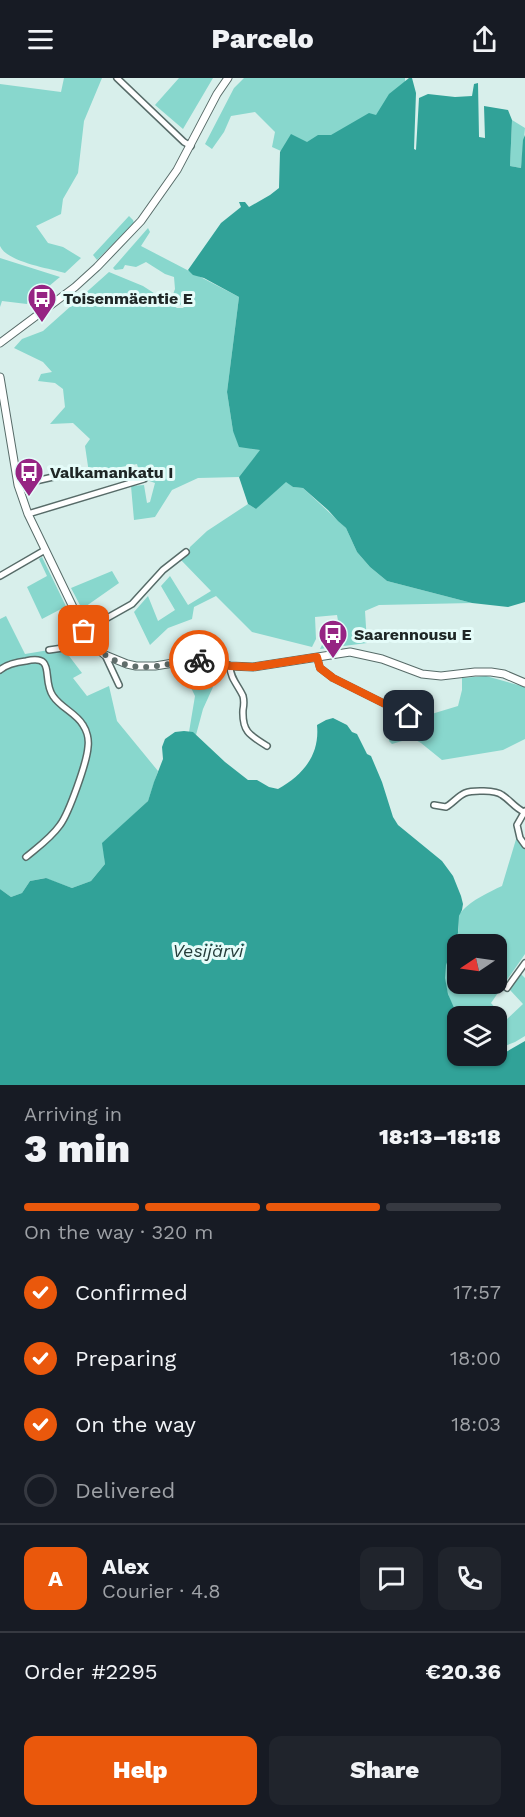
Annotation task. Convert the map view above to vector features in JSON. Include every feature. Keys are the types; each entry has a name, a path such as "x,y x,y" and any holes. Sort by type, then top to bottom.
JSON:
{"street":[{"path":"117,78 191,146"},
{"path":"0,343 75,287 125,239 155,203 177,170 217,94 228,78"},
{"path":"0,377 18,485 28,514 85,633 95,647 111,659 136,666 155,666 198,659 230,666 253,667 341,652 359,653 422,674 441,676 491,672 525,682"},
{"path":"18,485 62,475"},
{"path":"28,514 144,479"},
{"path":"0,576 45,550"},
{"path":"49,650 63,648 132,604 163,570 186,552"},
{"path":"105,655 119,685"},
{"path":"317,657 320,668 333,678 409,716"},
{"path":"0,670 17,662 42,660 45,663 53,696 83,725 88,742 87,756 61,824 26,857"},
{"path":"230,666 231,676 243,697 245,728 251,736 267,746"},
{"path":"434,805 446,807 462,794 469,792 500,793 518,809 525,812 517,825 520,838 525,845"},
{"path":"507,988 525,963"}],"shaded area":[{"path":"64,78 102,78 84,121 78,173 63,199 61,214 36,226 48,243 63,247 81,258 65,273 19,260 4,252 0,246 0,84 61,92"},
{"path":"179,78 213,78 183,129 155,105"},
{"path":"244,78 405,78 406,122 281,151 272,147 275,132 255,112 231,116 224,132 212,149 205,144 234,88"},
{"path":"512,120 525,128 521,168 510,166"},
{"path":"129,216 134,223 97,260 93,255"},
{"path":"148,228 150,232 141,246 239,297 227,392 233,431 252,449 261,450 239,477 198,478 172,490 155,517 134,520 131,486 144,485 147,503 150,502 155,483 141,478 137,464 89,473 85,446 90,439 73,423 50,424 65,407 63,389 55,383 38,381 41,374 52,372 43,362 14,348 22,339 43,331 109,272 143,286 177,308 184,308 172,297 175,289 174,277 146,262 136,267 125,265 123,269 113,268"},
{"path":"0,258 60,277 42,291 29,296 27,304 2,301 0,307"},
{"path":"286,481 293,487 303,488 346,528 357,552 387,581 472,603 379,605 365,611 367,643 320,649 324,641 341,637 337,615 315,617 316,639 312,647 252,632 216,596 194,607 192,619 168,628 150,645 134,612 148,596 158,621 175,610 161,586 170,576 188,605 211,591 181,560 188,554 190,547 207,531 248,504 256,509"},
{"path":"42,557 79,633 76,637 61,609 42,619 27,587 47,576 39,559"},
{"path":"112,571 119,583 82,609 71,588"},
{"path":"6,616 25,654 49,650 66,652 82,673 73,678 87,696 109,686 117,721 158,771 148,801 103,843 105,864 91,881 72,888 45,878 30,881 22,893 11,897 0,889 0,619"},
{"path":"194,663 209,665 205,677 213,687 203,709 196,735 189,732 195,696 181,667"},
{"path":"486,676 525,687 525,739 503,750 442,760 412,738 392,744 389,741 391,728 458,706 462,678"},
{"path":"517,836 525,847 525,954 507,980 507,934 457,934 460,913 486,894 502,886"},
{"path":"447,961 447,991 445,976"},
{"path":"520,973 525,978 525,1036 507,1045 507,1019 523,1004 510,990"},
{"path":"448,994 497,994 491,1003 494,1006 452,1005"}],"water":[{"path":"412,78 416,93 414,149 416,150 419,98 428,94 472,96 474,84 478,83 479,137 485,138 484,106 508,110 512,120 510,166 521,168 525,135 525,602 508,607 472,603 387,581 357,552 346,528 303,488 293,487 286,482 256,509 248,504 239,477 260,450 239,447 233,431 227,392 239,297 204,278 193,275 188,270 221,223 241,207 239,202 245,202 249,207 279,188 280,152 291,134 307,142 318,135 331,135 369,113 376,115 389,94"},
{"name":"Vesijärvi","path":"333,718 347,725 352,732 357,734 367,754 371,756 398,825 442,861 453,876 461,896 463,904 459,916 458,933 447,934 445,978 447,994 453,1006 447,1006 447,1066 507,1066 507,1051 525,1041 525,1085 0,1085 0,889 11,897 22,893 30,881 46,878 72,888 91,881 105,864 102,843 148,801 163,759 162,747 165,739 175,732 193,732 248,780 257,780 278,789 302,771 308,763 316,746 317,725"}],"way so far":[{"path":"84,631 99,651 111,659 127,664 146,667 199,660"}],"place":[{"name":"Toisenmäentie E","path":"42,324"},
{"name":"Valkamankatu I","path":"29,498"},
{"name":"Saarennousu E","path":"333,660"}],"route":[{"path":"199,660 230,666 253,667 317,657 320,668 333,678 409,716"}]}
